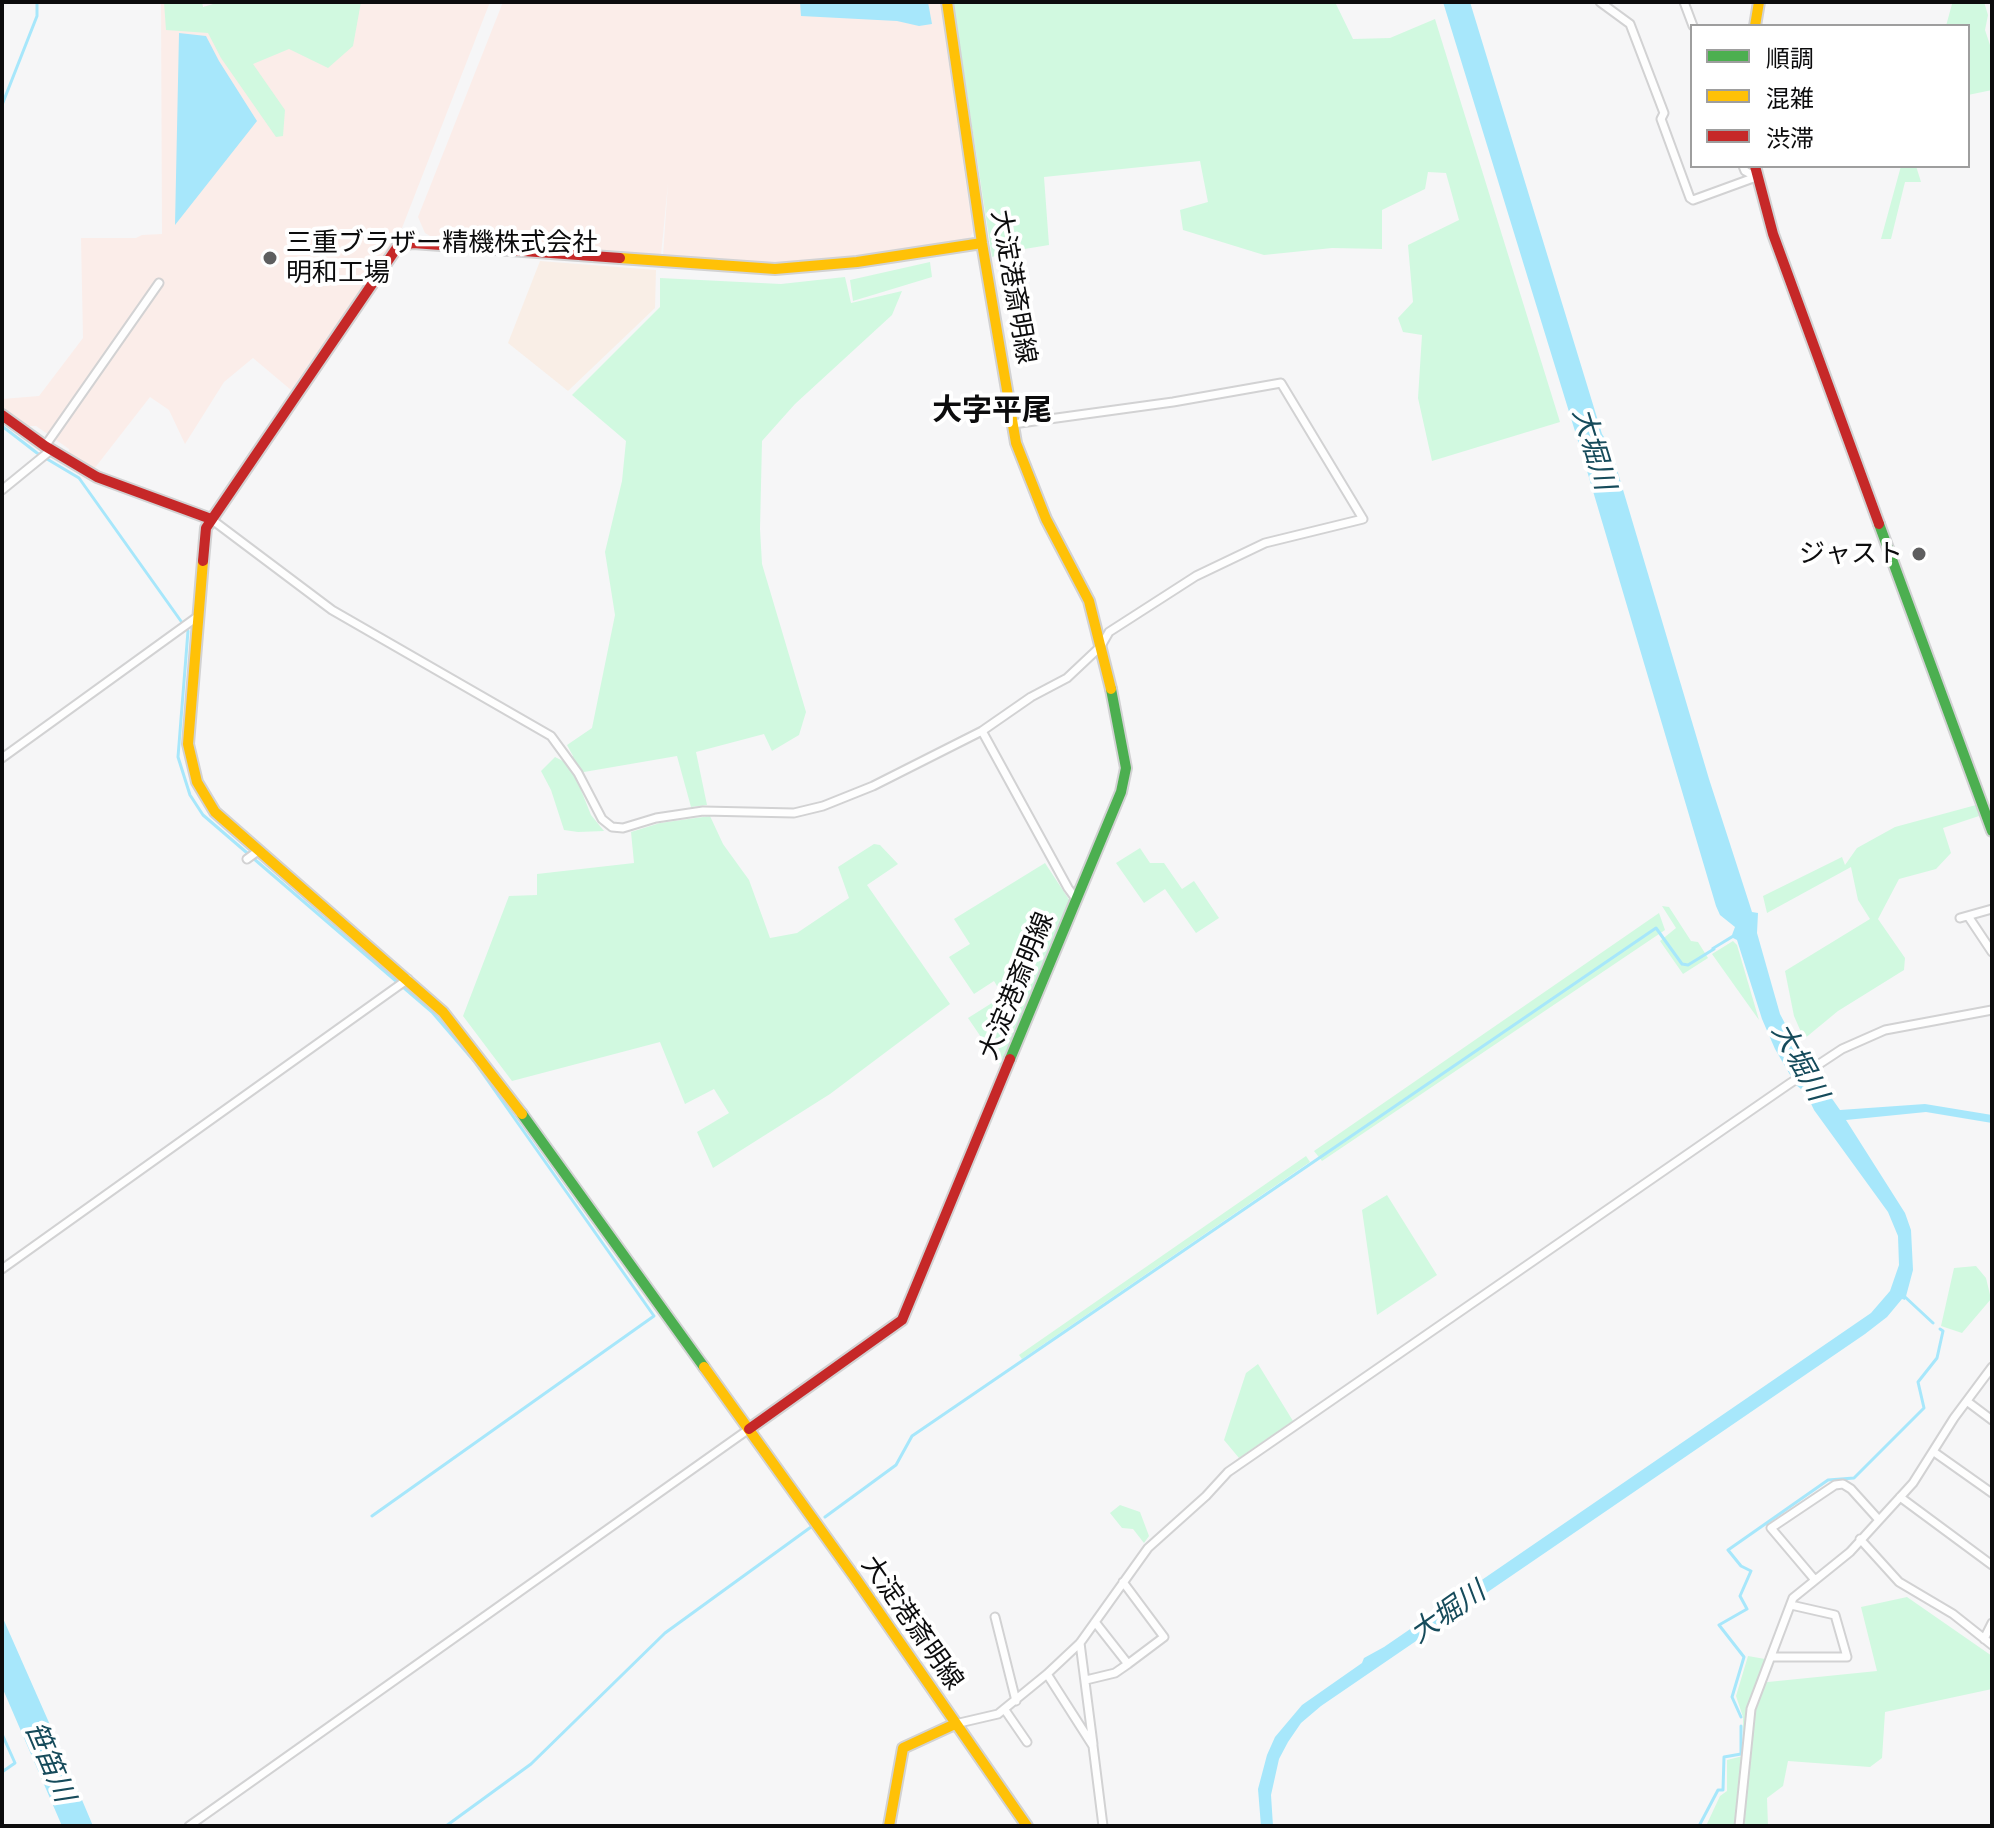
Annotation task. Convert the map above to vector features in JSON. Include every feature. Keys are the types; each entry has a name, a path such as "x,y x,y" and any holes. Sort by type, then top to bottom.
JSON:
{"street":[{"name":"大淀港斎明線","path":"889,1826 903,1748 955,1724 749,1429 902,1320 1121,792 1126,768 1089,601 1046,519 1016,443 997,315 982,243 947,2"},
{"path":"1600,2 1630,24 1664,113 1661,119 1690,198 1693,200 1756,172 1773,234 1992,831"},
{"path":"1684,2 1692,24"},
{"path":"1755,24 1759,2"},
{"path":"189,1826 749,1429 493,1073 443,1012 252,855 201,792 191,764 188,735 189,623 205,532 211,519 395,248 403,244 775,269 857,262 982,243"},
{"path":"2,490 39,461 159,283"},
{"path":"2,415 47,450 111,483 211,519 332,610 551,736 578,773 596,812 606,824 623,828 656,818 703,811 794,813 823,806 873,786 982,731 1031,697 1067,678 1101,646 1109,632 1196,576 1265,543 1363,519 1281,383 1173,402 1013,424"},
{"path":"2,758 189,623"},
{"path":"982,731 1076,899"},
{"path":"1992,909 1964,917 1992,952"},
{"path":"2,1269 403,982"},
{"path":"1027,1826 955,1724 984,1719 1005,1710 1047,1674 1080,1643 1148,1548 1228,1472 1842,1049 1885,1030 1992,1010"},
{"path":"1739,1826 1751,1709 1791,1605 1798,1593 1850,1552 1913,1483 1992,1367"},
{"path":"1968,1402 1992,1420"},
{"path":"1934,1452 1992,1493"},
{"path":"1815,1580 1771,1528 1835,1485 1843,1484 1879,1520"},
{"path":"1900,1497 1992,1565"},
{"path":"1860,1539 1899,1582 1953,1614 1992,1645"},
{"path":"1086,1680 1115,1673 1164,1637 1123,1582"},
{"path":"1772,1657 1847,1657 1835,1615 1791,1605"},
{"path":"995,1617 1016,1701"},
{"path":"1095,1622 1128,1664"},
{"path":"1984,1639 1992,1623"},
{"path":"1080,1643 1103,1826"},
{"path":"1047,1674 1093,1746"},
{"path":"1005,1710 1027,1742"}],"shaded area":[{"path":"161,2 202,2 203,7 220,2 490,2 400,233 291,390 253,358 224,382 185,444 169,410 150,397 94,469 36,426 25,426 2,407 2,399 39,396 83,338 81,238 136,238 162,234"},
{"path":"503,2 940,2 973,232 969,239 802,264 757,264 663,256 668,183 661,255 430,236 425,233 418,217"},
{"path":"540,261 656,270 655,308 568,391 508,343"}],"green space":[{"path":"164,2 202,2 203,7 220,2 361,2 353,46 328,68 289,49 253,64 285,110 283,136 276,137 221,58 208,33 166,30"},
{"path":"953,2 1335,2 1353,39 1390,38 1435,19 1560,422 1432,461 1418,398 1422,335 1403,332 1398,318 1413,302 1408,245 1459,220 1446,173 1428,172 1425,189 1382,210 1382,249 1332,248 1264,255 1183,230 1180,210 1208,202 1200,161 1044,177 1049,245 992,257"},
{"path":"1984,2 1988,15 1985,30 1992,51 1992,90 1970,95 1970,24 1947,24 1952,4"},
{"path":"1900,168 1917,168 1921,182 1905,182 1891,239 1881,239"},
{"path":"930,262 932,277 853,301 850,280"},
{"path":"845,277 851,303 902,291 892,315 795,404 762,441 762,564 806,712 799,735 772,751 764,734 696,752 707,805 691,807 677,756 584,772 577,780 591,815 604,831 564,830 551,790 541,771 555,757 567,763 573,756 567,745 592,728 615,615 605,552 622,481 626,441 572,395 660,307 660,278 781,284"},
{"path":"1976,805 1979,816 1943,828 1951,853 1936,869 1899,879 1878,919 1905,958 1904,970 1838,1011 1804,1039 1794,1016 1785,971 1870,919 1858,900 1851,867 1767,913 1763,896 1842,857 1845,865 1857,848 1895,827"},
{"path":"710,816 723,844 749,880 770,938 797,933 849,898 838,867 874,844 880,845 898,864 867,885 950,1004 830,1094 713,1168 697,1132 729,1113 714,1089 685,1104 660,1042 512,1081 463,1016 509,896 537,895 537,874 634,863 631,832 660,823"},
{"path":"1140,848 1150,863 1164,863 1182,889 1194,881 1219,918 1196,933 1165,889 1144,903 1116,863"},
{"path":"1045,863 1070,901 1002,1068 968,1018 1003,996 994,981 974,994 949,957 970,944 954,919"},
{"path":"1662,906 1669,907 1691,941 1698,942 1708,958 1683,974 1660,941 1676,928"},
{"path":"1659,913 1665,930 1322,1161 1314,1151"},
{"path":"1733,941 1737,945 1759,1020 1712,954"},
{"path":"1306,1156 1310,1162 1022,1359 1019,1355"},
{"path":"1387,1195 1437,1275 1377,1315 1362,1210"},
{"path":"1976,1266 1986,1278 1991,1299 1962,1333 1941,1326 1954,1268"},
{"path":"1258,1364 1293,1421 1239,1458 1224,1440 1246,1373"},
{"path":"1120,1505 1140,1512 1149,1536 1144,1543 1133,1529 1122,1528 1110,1513"},
{"path":"1907,1597 1992,1656 1992,1689 1885,1712 1882,1758 1870,1767 1788,1761 1783,1786 1767,1798 1768,1826 1706,1826 1720,1796 1727,1791 1727,1760 1743,1756 1743,1717 1736,1696 1748,1656 1765,1659 1758,1683 1877,1671 1861,1607"}],"water":[{"path":"800,2 928,2 932,24 919,26 897,21 801,16"},
{"name":"大堀川","path":"1443,2 1470,2 1602,434 1610,446 1709,779 1752,912 1758,913 1757,933 1780,1014 1804,1060 1811,1063 1810,1066 1817,1072 1840,1110 1925,1104 1992,1115 1992,1123 1926,1112 1846,1120 1905,1213 1911,1230 1913,1270 1905,1300 1902,1299 1887,1317 1865,1334 1321,1706 1301,1723 1279,1759 1271,1795 1273,1826 1261,1826 1258,1789 1267,1755 1275,1737 1302,1705 1362,1663 1364,1658 1871,1313 1890,1291 1899,1265 1898,1236 1888,1212 1814,1110 1806,1093 1796,1085 1775,1049 1737,940 1733,938 1713,950 1711,948 1732,935 1735,927 1720,915 1716,906"},
{"path":"179,33 206,36 257,121 175,225"},
{"name":"笹笛川","path":"2,1616 93,1826 62,1826 2,1687"}],"waterway":[{"path":"2,105 37,16 37,2"},
{"path":"2,426 37,453 79,478 188,631 178,757 190,795 203,815 432,1012 474,1061 654,1316 372,1516"},
{"path":"825,1517 896,1465 912,1436 1656,928 1682,964 1688,965 1714,949"},
{"path":"1904,1296 1933,1323"},
{"path":"1741,1717 1732,1697 1744,1657 1719,1625 1747,1609 1740,1596 1751,1571 1741,1566 1728,1550 1828,1480 1854,1478 1924,1408 1918,1382 1937,1358 1943,1331 1940,1329"},
{"path":"446,1826 531,1764 665,1633 811,1527"},
{"path":"1699,1826 1718,1790 1723,1790 1724,1757 1741,1754 1741,1726"},
{"path":"2,1734 15,1763 2,1772"}],"traffic: fast":[{"path":"1879,524 1992,831"},
{"path":"1010,1059 1121,792 1126,768 1111,689"},
{"path":"522,1114 704,1367"}],"traffic: slow":[{"path":"947,2 982,243 1016,443 1046,519 1089,601 1111,689"},
{"path":"1755,24 1759,2"},
{"path":"620,258 775,269 857,262 982,243"},
{"path":"203,561 188,744 197,782 215,812 443,1012 522,1114"},
{"path":"704,1367 1027,1826"},
{"path":"889,1826 903,1748 955,1724"}],"traffic: jam":[{"path":"1756,168 1773,234 1879,524"},
{"path":"203,561 206,528 398,246 413,243 620,258"},
{"path":"2,415 45,446 97,477 211,519"},
{"path":"749,1429 902,1320 1010,1059"}],"place":[{"name":"三重ブラザー精機株式会社 明和工場","path":"270,258"},
{"name":"ジャスト","path":"1919,554"}],"district":[{"name":"大字平尾","path":"992,411"}]}
